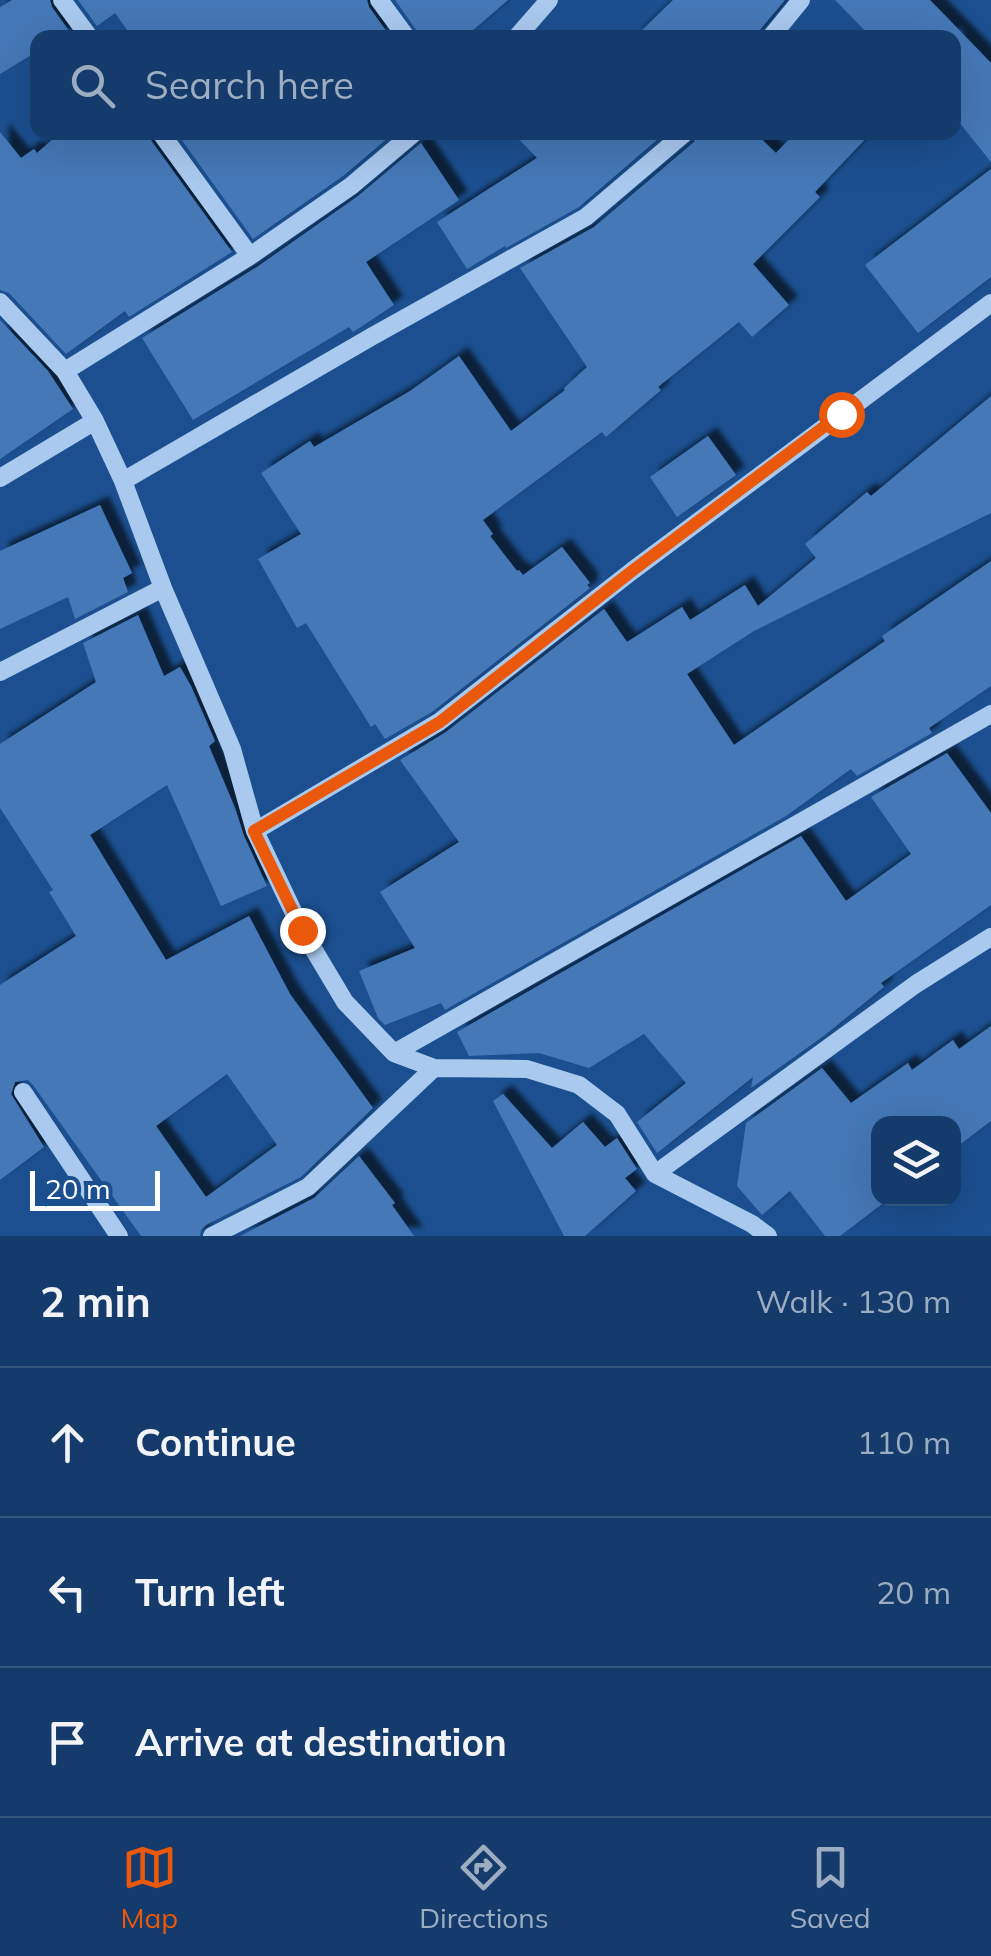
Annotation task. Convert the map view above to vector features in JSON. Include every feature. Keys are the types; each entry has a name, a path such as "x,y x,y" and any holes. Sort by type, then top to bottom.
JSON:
{"street":[{"path":"62,0 84,30"},
{"path":"379,0 402,30"},
{"path":"523,30 549,0"},
{"path":"777,30 802,0"},
{"path":"166,140 250,256"},
{"path":"65,371 250,256 351,186 406,140"},
{"path":"122,481 586,217 677,140"},
{"path":"0,302 65,371 95,421 232,749 254,831 302,930 344,1002 394,1053 434,1068 527,1069 579,1085 617,1114 655,1174 768,1236"},
{"path":"254,831 440,722 632,571 991,303"},
{"path":"0,478 95,421"},
{"path":"0,672 163,588"},
{"path":"394,1053 991,714"},
{"path":"655,1174 916,984 991,937"},
{"path":"212,1236 308,1188 434,1068"},
{"path":"23,1092 120,1236"}],"building":[{"path":"12,0 50,0 68,30 30,30 30,56 0,74 0,7"},
{"path":"78,0 367,0 385,30 127,30 115,13 97,26"},
{"path":"395,0 508,0 473,30 416,30"},
{"path":"673,0 785,0 760,30 642,30"},
{"path":"835,0 930,0 959,30 864,30"},
{"path":"961,32 991,63 991,162 961,125"},
{"path":"0,132 21,158 34,149 37,153 52,140 151,140 232,252 129,317 125,311 66,354 9,293 0,290"},
{"path":"182,140 386,140 343,176 253,239"},
{"path":"520,140 657,140 579,207 467,269 437,222 537,158"},
{"path":"762,140 776,153 788,140 864,140 815,192 820,197 753,264 789,305 752,337 739,322 658,387 661,390 606,437 602,432 483,520 493,534 490,536 523,575 562,547 590,588 432,712 385,739 375,724 371,727 306,623 297,628 258,559 301,534 261,473 310,441 314,447 410,391 459,356 511,431 565,390 587,367 520,268 594,227 694,142"},
{"path":"421,143 459,200 366,262 394,305 353,332 349,327 193,420 142,338 257,267 358,196"},
{"path":"991,169 991,277 918,333 865,265"},
{"path":"0,320 48,371 73,409 0,459"},
{"path":"991,396 991,513 754,631 687,674 734,745 885,641 882,636 991,561 991,686 929,728 932,733 857,776 851,769 786,816 445,1010 441,1003 385,1025 378,1018 359,971 415,948 380,892 459,842 400,760 446,732 604,609 627,642 682,607 690,620 745,585 758,606 816,558 805,544 867,492 871,496"},
{"path":"708,436 736,475 677,517 650,477"},
{"path":"100,505 132,573 123,578 128,592 75,619 68,597 0,629 0,551"},
{"path":"138,615 164,676 180,667 215,741 209,746 267,886 221,906 167,785 90,835 166,960 249,916 290,994 373,1108 301,1177 206,1225 200,1236 141,1236 28,1080 15,1082 11,1094 44,1147 0,1180 0,985 76,936 49,892 53,890 0,808 0,744 96,682 83,643","holes":["227,1074 277,1145 206,1197 156,1126"]},
{"path":"947,753 991,813 991,905 881,983 884,987 825,1035 751,1088 753,1077 657,1153 637,1122 686,1083 644,1034 589,1068 539,1053 469,1056 457,1032 801,836 846,901 911,854 871,797"},
{"path":"991,1026 991,1121 961,1144 961,1116 871,1116 871,1206 879,1206 840,1236 825,1236 790,1191 762,1215 737,1186 746,1123 822,1068 851,1103 908,1063 912,1070 953,1040 959,1049"},
{"path":"503,1094 552,1148 583,1122 605,1147 617,1138 637,1169 625,1178 636,1191 585,1236 564,1236 493,1101"},
{"path":"359,1156 395,1203 392,1205 414,1236 240,1236 314,1198"}],"route":[{"path":"302,930 254,831 440,722 841,414"}]}
